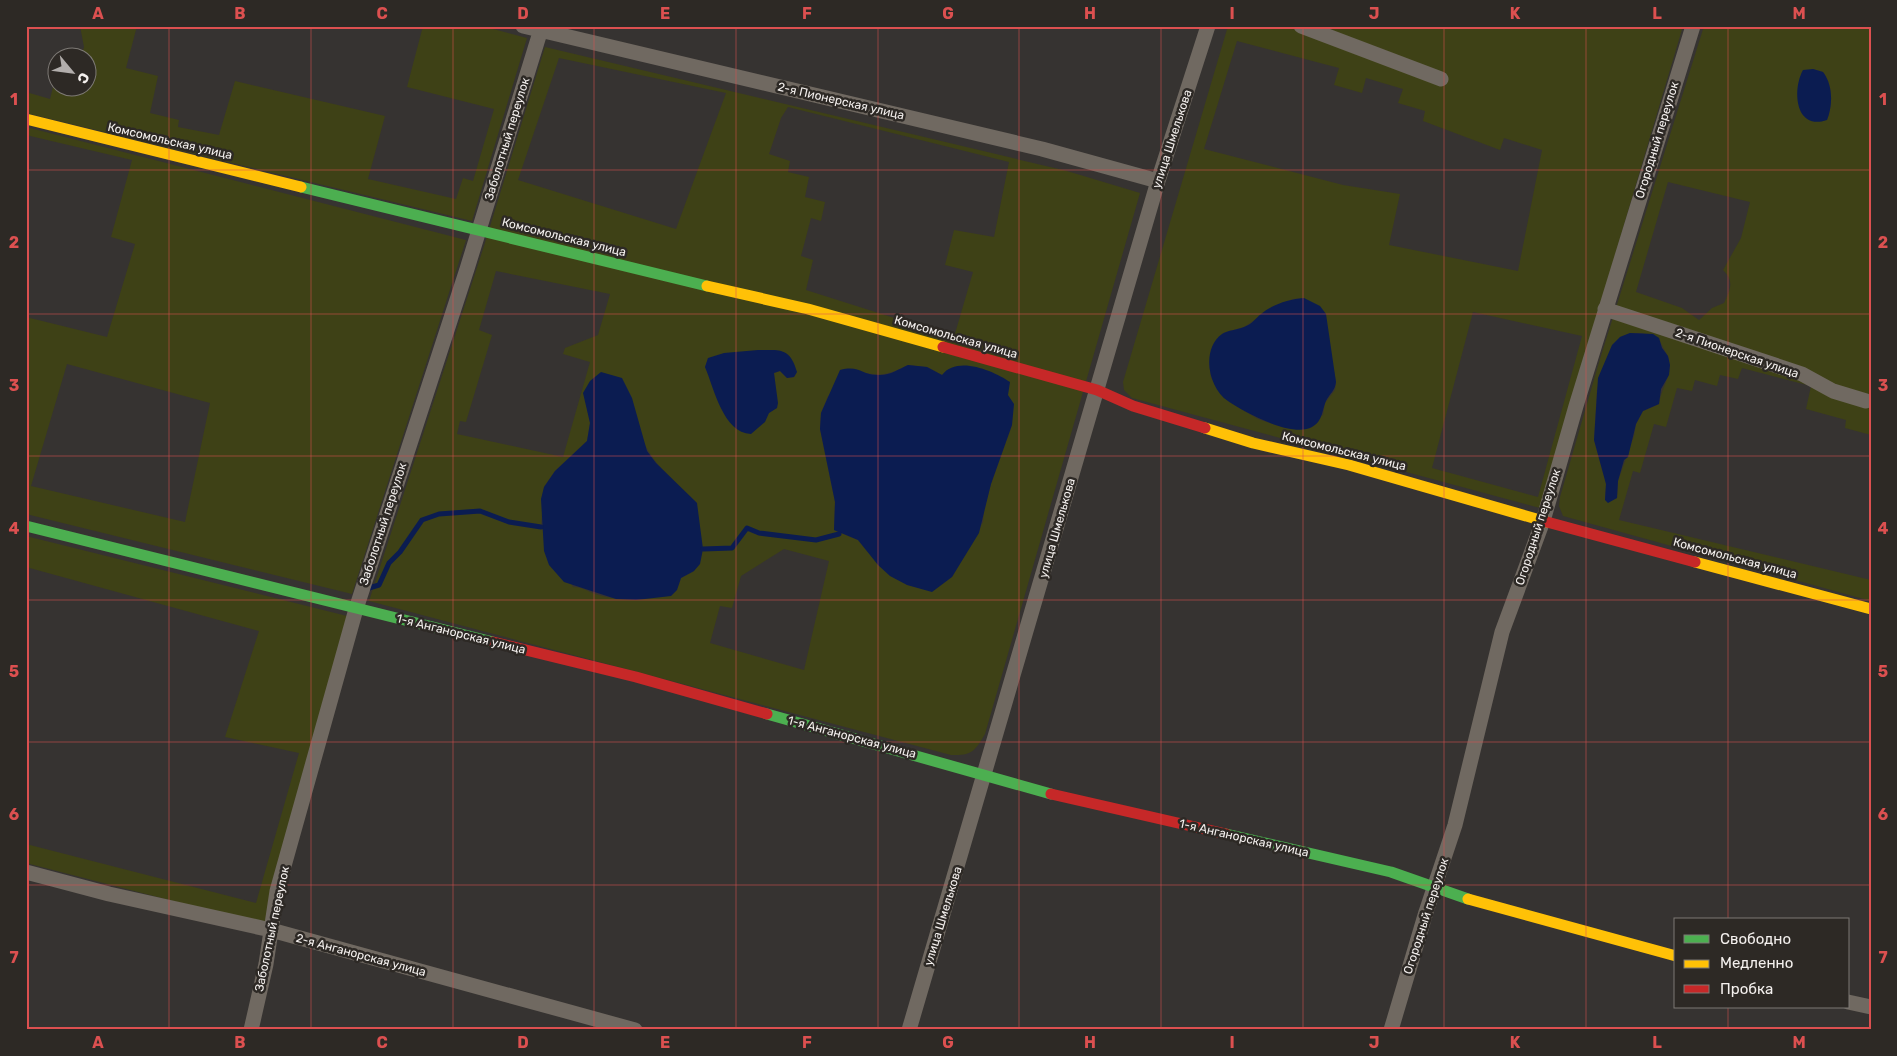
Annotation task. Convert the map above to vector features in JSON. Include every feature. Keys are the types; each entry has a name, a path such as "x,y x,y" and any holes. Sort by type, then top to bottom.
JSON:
{"street":[{"name":"2-я Пионерская улица","path":"524,26 542,28 1042,149 1158,180"},
{"name":"улица Шмелькова","path":"909,1030 1158,180 1208,26"},
{"path":"1301,26 1441,78"},
{"name":"Огородный переулок","path":"1391,1030 1434,888 1456,824 1502,632 1542,521 1605,309 1693,26"},
{"name":"Заболотный переулок","path":"251,1030 277,891 356,609 542,28"},
{"name":"Комсомольская улица","path":"26,119 648,273 808,309 1096,390 1133,406 1253,443 1349,465 1542,521 1871,609"},
{"name":"2-я Пионерская улица","path":"1605,309 1802,374 1833,391 1866,401"},
{"name":"1-я Анганорская улица","path":"26,526 636,678 1023,787 1391,872 1434,888 1674,955"},
{"name":"2-я Анганорская улица","path":"26,872 109,894 271,930 635,1030"},
{"path":"1850,1003 1871,1008"}],"green space":[{"path":"80,26 137,26 126,68 158,76 150,113 179,120 178,127 219,135 235,81 385,116 368,179 456,199 463,178 473,181 494,109 407,87 423,26 482,26 527,38 472,221 26,113 26,92 50,99 98,98 98,48 84,47"},
{"path":"1228,26 1683,26 1540,508 1132,398 1124,390 1123,382","holes":["1237,41 1339,68 1334,85 1362,93 1366,78 1403,89 1398,103 1425,111 1423,121 1500,150 1504,138 1542,150 1518,271 1389,245 1400,194 1343,185 1204,149","1304,298 1332,361 1336,382 1335,390 1325,403 1323,415 1285,428 1258,419 1228,401 1211,377 1209,363 1223,333 1244,327 1280,304 1293,299","1473,312 1582,336 1538,497 1432,468"]},
{"path":"1704,26 1871,26 1871,435 1845,428 1846,420 1806,409 1811,386 1742,368 1738,379 1720,375 1717,386 1695,380 1692,391 1677,388 1666,427 1654,424 1640,473 1633,471 1619,520 1871,580 1871,601 1563,516 1559,506 1560,497 1600,359","holes":["1813,69 1823,72 1829,83 1831,102 1827,120","1668,182 1750,202 1741,238 1723,270 1730,282 1724,303 1712,308 1699,320 1682,308 1636,292","1630,333 1642,333 1659,338 1668,357 1669,369 1659,404 1643,411 1636,424 1634,436 1618,481 1617,498 1605,500 1606,484 1594,440 1597,389 1620,337"]},
{"path":"545,47 1067,171 1140,193 985,734 972,751 964,755 951,755 369,601 484,246","holes":["559,58 726,93 676,229 518,180","788,107 1009,162 994,237 954,230 945,265 973,272 954,337 806,290 813,260 801,256 811,218 821,221 825,202 805,197 809,177 788,172 790,161 769,154 781,118","496,271 610,294 598,335 565,348 563,354 590,362 563,457 457,434 460,421 466,422 492,335 479,330","708,358 797,372 794,377 787,378 780,371 774,373 776,408 769,413 714,388 705,367","908,365 927,367 942,375 1012,425 991,484 984,509 983,522 952,577 867,551 858,540 834,530 835,502 820,429 821,413 828,396 867,373 883,374","587,408 641,436 651,456 697,503 694,571 681,578 677,588 671,593 664,596 617,599 573,587 541,527 544,487 555,471 587,441 590,423","784,549 829,561 804,670 710,643 720,606 732,608 741,576"]},
{"path":"26,127 466,240 352,594 26,514 26,317 107,337 135,244 111,237 132,160 26,135","holes":["67,364 210,403 185,522 31,486"]},
{"path":"26,536 347,616 266,925 26,863 26,844 256,903 299,753 225,737 259,631 26,567"}],"water":[{"path":"1813,69 1823,72 1829,83 1831,95 1827,120 1816,122 1808,120 1802,114 1797,98 1803,70"},
{"path":"1304,298 1320,306 1326,314 1336,382 1316,425 1304,430 1269,423 1228,401 1221,395 1212,378 1209,358 1215,341 1222,334 1247,326 1266,310 1276,305"},
{"path":"1630,333 1653,334 1659,338 1662,348 1668,356 1670,365 1669,375 1661,389 1659,404 1643,411 1636,424 1628,457 1624,460 1618,481 1617,498 1608,503 1605,500 1606,484 1594,440 1598,378 1612,345 1620,337"},
{"path":"778,350 787,354 791,358 797,372 794,377 787,378 780,371 774,373 777,408 769,413 765,422 751,434 741,432 727,418 716,397 705,367 708,358 724,353"},
{"path":"908,365 927,367 942,375 949,369 957,366 976,367 995,373 1010,382 1008,395 1014,404 1012,425 991,484 979,533 952,577 932,592 907,585 890,576 878,565 858,540 834,530 835,502 820,429 821,413 840,370 856,369 872,375 882,375 894,372"},
{"path":"601,372 622,378 632,398 647,451 656,463 697,503 703,549 700,564 694,571 681,578 677,590 671,596 636,600 616,599 564,582 549,565 544,551 541,499 544,487 555,471 587,441 590,423 583,393 590,381"}],"waterway":[{"path":"369,588 379,585 389,563 400,552 422,520 439,514 480,511 509,522 541,527"},
{"path":"703,549 732,548 747,528 759,533 816,540 839,534"}],"traffic: fast":[{"path":"301,187 707,286"},
{"path":"26,526 493,642"},
{"path":"767,714 1051,794"},
{"path":"1226,834 1391,872 1468,899"}],"traffic: slow":[{"path":"26,119 301,187"},
{"path":"707,286 808,309 943,347"},
{"path":"1205,428 1253,443 1349,465 1547,522"},
{"path":"1695,562 1871,609"},
{"path":"1468,899 1674,955"}],"traffic: jam":[{"path":"943,347 1097,390 1133,406 1205,428"},
{"path":"1547,522 1695,562"},
{"path":"493,642 636,677 767,714"},
{"path":"1051,794 1226,834"}]}
